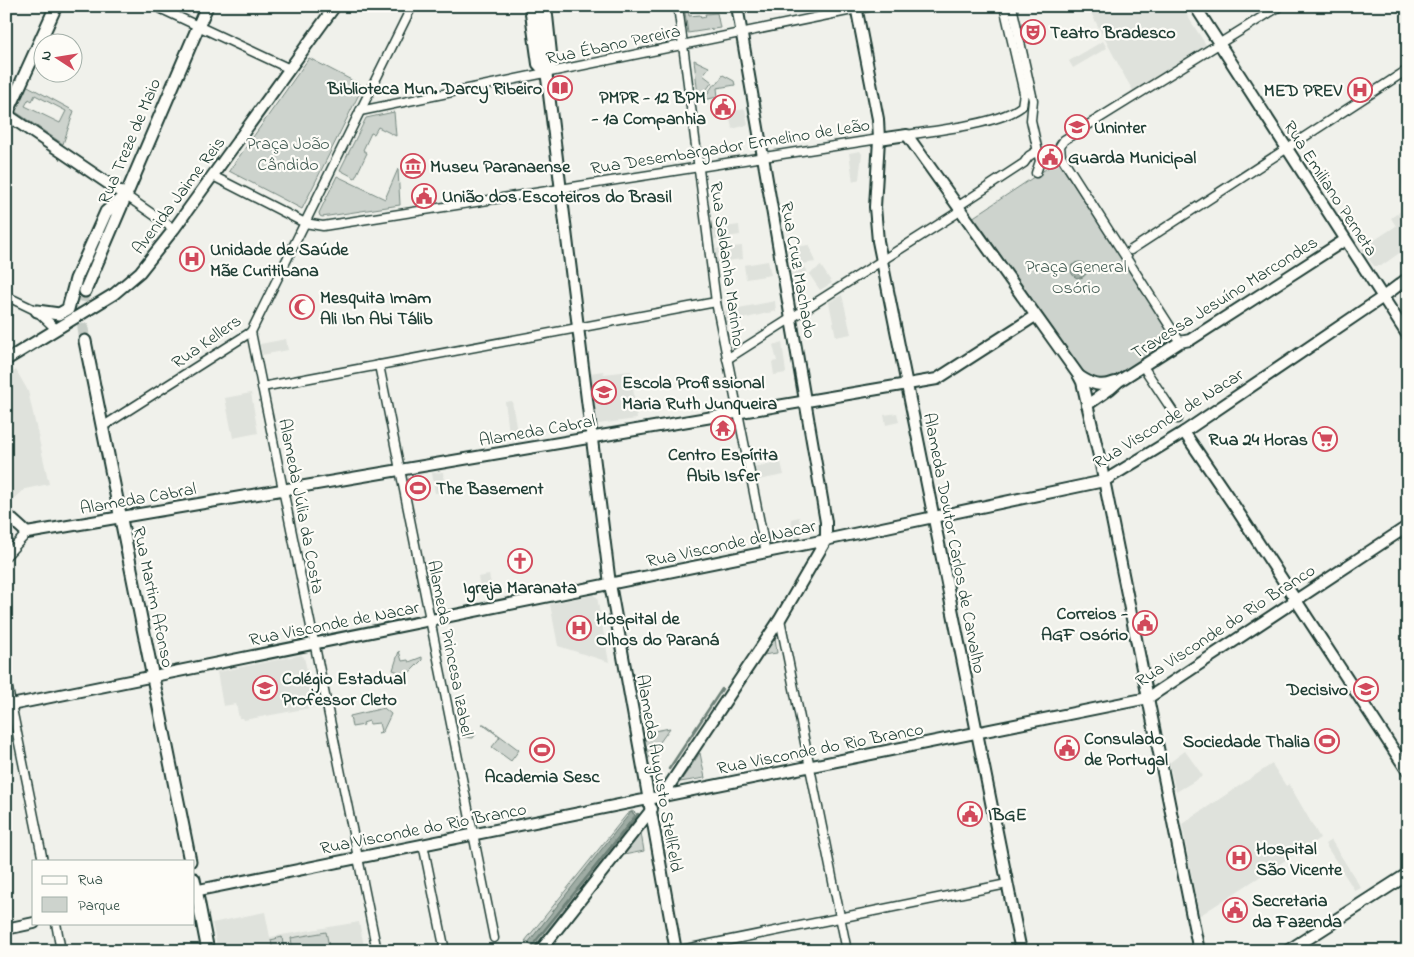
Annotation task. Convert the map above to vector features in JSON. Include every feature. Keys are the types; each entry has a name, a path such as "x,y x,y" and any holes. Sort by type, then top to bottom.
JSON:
{"main road":[{"path":"6,115 56,6"},
{"name":"Rua Treze de Maio","path":"85,291 206,6"},
{"path":"37,311 60,314 68,309 76,279 106,212 125,196"},
{"name":"Rua Martim Afonso","path":"85,341 190,860"},
{"path":"1288,951 1408,874"},
{"path":"195,892 208,951"}],"street":[{"path":"156,6 290,69"},
{"name":"Avenida Jaime Reis","path":"6,360 127,284 140,272 213,176 335,6"},
{"name":"Rua Kellers","path":"102,427 251,332 412,6"},
{"path":"530,6 538,64 546,73 552,64 546,6"},
{"name":"Alameda Augusto Stellfeld","path":"538,6 610,584 676,951"},
{"name":"Rua Saldanha Marinho","path":"678,6 716,302 766,552"},
{"name":"Rua Cruz Machado","path":"737,6 826,522 826,540"},
{"name":"Rua Ébano Pereira","path":"360,111 872,6"},
{"name":"Rua Desembargador Ermelino de Leão","path":"213,176 305,223 323,226 978,123 1010,113 1022,106 1024,93 1004,6"},
{"path":"1012,6 1033,100 1031,120 1040,163 1036,173"},
{"name":"Rua Emiliano Perneta","path":"1195,6 1408,336"},
{"path":"1180,342 1061,156 1060,146 1064,140 1280,6"},
{"name":"Alameda Doutor Carlos de Carvalho","path":"856,8 878,119 879,139 875,207 882,260 1021,951"},
{"path":"1131,250 1404,72"},
{"path":"6,115 174,229"},
{"path":"907,135 1079,376 1104,481 1199,951"},
{"path":"727,359 960,208 1024,163 1029,156 1037,151"},
{"name":"Travessa Jesuíno Marcondes","path":"1087,405 1110,390 1119,381 1180,342 1190,340 1346,240"},
{"name":"Rua Visconde de Nacar","path":"9,706 826,540 1104,481 1184,432 1408,278"},
{"path":"6,296 37,311 56,330"},
{"path":"262,386 716,302"},
{"name":"Alameda Cabral","path":"27,533 937,379 1035,316"},
{"name":"Alameda Júlia da Costa","path":"251,332 377,951"},
{"name":"Alameda Princesa Izabel","path":"379,365 494,938"},
{"path":"1146,371 1178,419"},
{"name":"Travessa Jesuíno Marcondes","path":"1079,376 1099,386 1119,381"},
{"path":"1184,432 1408,772"},
{"path":"6,514 27,533 6,556"},
{"name":"Rua Visconde do Rio Branco","path":"195,887 358,858 1148,698 1408,526"},
{"path":"540,951 662,796 780,619 826,540"},
{"path":"780,619 847,951"},
{"path":"6,679 9,706 43,860"},
{"path":"423,844 445,951"},
{"path":"676,951 1007,884"},
{"path":"6,929 32,923"},
{"path":"56,924 61,951"}],"shaded area":[{"path":"1102,6 1181,6 1208,48 1135,94 1091,13"},
{"path":"1103,41 1107,48 1073,68 1069,61"},
{"path":"745,109 748,125 732,129 729,112"},
{"path":"860,151 862,154 859,179 853,182 849,153"},
{"path":"1408,206 1408,247 1381,266 1374,266 1361,249 1396,226 1391,218"},
{"path":"739,225 740,235 714,239 712,229"},
{"path":"809,245 815,262 802,264 807,272 804,273 804,276 793,278 788,248"},
{"path":"742,246 743,259 717,262 715,249"},
{"path":"768,261 771,275 746,279 744,265"},
{"path":"1079,262 1087,270 1079,278 1071,270"},
{"path":"821,266 832,283 820,290 809,274"},
{"path":"842,295 851,334 836,337 829,302"},
{"path":"775,301 776,311 725,323 723,311"},
{"path":"286,339 288,350 262,355 260,344"},
{"path":"782,342 786,373 774,375 772,362 777,361 773,345"},
{"path":"16,370 28,391 49,484 25,489 6,506 6,377"},
{"path":"603,371 604,374 631,371 637,419 596,423 590,373"},
{"path":"251,393 258,433 233,438 225,398"},
{"path":"512,401 518,439 510,440 505,402"},
{"path":"897,413 899,422 886,425 884,415"},
{"path":"781,462 784,475 758,480 755,467"},
{"path":"443,472 445,492 435,493 432,473"},
{"path":"799,517 802,537 795,539 791,519"},
{"path":"489,575 491,584 480,586 478,577"},
{"name":"Hospital de Olhos do Paraná","path":"593,595 597,597 609,662 558,646 550,604"},
{"name":"Colégio Estadual Professor Cleto","path":"301,655 304,657 315,707 244,720 239,718 236,704 223,706 217,672"},
{"path":"1185,751 1203,776 1176,792 1169,763"},
{"name":"Hospital São Vicente","path":"1272,764 1286,786 1289,784 1320,838 1199,916 1182,824"},
{"path":"631,812 635,815 532,946 528,943"},
{"path":"1331,840 1361,888 1355,891 1325,844"},
{"path":"265,912 270,937 359,922 365,951 218,951 212,923"}],"green space":[{"path":"684,6 688,6 689,16 700,15 701,18 706,17 705,14 717,13 720,28 688,33"},
{"name":"Praça João Cândido","path":"309,58 363,86 302,209 229,171"},
{"path":"694,60 709,67 703,75 712,82 702,96 698,96"},
{"path":"723,75 734,81 735,85 717,88 718,97 703,100 714,84 716,85"},
{"path":"26,85 74,111 63,144 16,112 15,108","holes":["35,95 66,111 60,123 25,106 29,99 32,101"]},
{"path":"394,112 396,136 378,127 374,134 371,133 363,150 367,153 355,178 340,170 366,118"},
{"name":"Praça General Osório","path":"1058,161 1107,236 1109,235 1142,291 1144,291 1171,334 1167,345 1163,345 1131,368 1110,379 1109,382 1087,377 976,220 969,220"},
{"path":"398,169 400,205 320,216 319,213 337,176 385,199"},
{"path":"775,637 777,653 763,655"},
{"path":"399,651 402,661 408,660 409,662 422,657 422,660 407,675 393,670"},
{"path":"384,708 391,714 382,733 378,734 381,731 379,723 370,724 369,721 363,723 364,725 352,727 350,716"},
{"path":"482,724 519,750 511,761 492,747 500,737"},
{"path":"465,725 467,732 473,730 476,734 473,738 462,737 460,727"},
{"path":"670,728 648,759 644,733"},
{"path":"700,753 705,778 680,782"},
{"path":"632,811 637,814 636,819 534,947 532,946 635,815 632,812 528,943 525,941 627,814"},
{"path":"641,833 644,851 624,855"},
{"path":"326,932 330,951 293,951 291,938"},
{"path":"282,937 284,951 273,951 271,940"}],"waterway":[{"path":"669,769 722,689"},
{"path":"535,942 638,814"}],"tunnel":[{"path":"85,291 82,303 85,341"}],"place":[{"name":"Teatro Bradesco","path":"1033,32"},
{"name":"Biblioteca Mun. Darcy Ribeiro","path":"560,88"},
{"name":"MED PREV","path":"1360,90"},
{"name":"PMPR - 12 BPM - 1a Companhia","path":"723,107"},
{"name":"Uninter","path":"1077,127"},
{"name":"Guarda Municipal","path":"1050,157"},
{"name":"Museu Paranaense","path":"413,166"},
{"name":"União dos Escoteiros do Brasil","path":"424,196"},
{"name":"Unidade de Saúde Mãe Curitibana","path":"192,259"},
{"name":"Mesquita Imam Ali Ibn Abi Tálib","path":"302,307"},
{"name":"Escola Profissional Maria Ruth Junqueira","path":"604,392"},
{"name":"Centro Espírita Abib Isfer","path":"723,428"},
{"name":"Rua 24 Horas","path":"1325,439"},
{"name":"The Basement","path":"418,488"},
{"name":"Igreja Maranata","path":"520,561"},
{"name":"Correios - AGF Osório","path":"1145,623"},
{"name":"Hospital de Olhos do Paraná","path":"579,628"},
{"name":"Colégio Estadual Professor Cleto","path":"265,688"},
{"name":"Decisivo","path":"1366,689"},
{"name":"Sociedade Thalia","path":"1327,741"},
{"name":"Consulado de Portugal","path":"1067,748"},
{"name":"Academia Sesc","path":"542,750"},
{"name":"IBGE","path":"970,814"},
{"name":"Hospital São Vicente","path":"1239,858"},
{"name":"Secretaria da Fazenda","path":"1235,910"}]}
